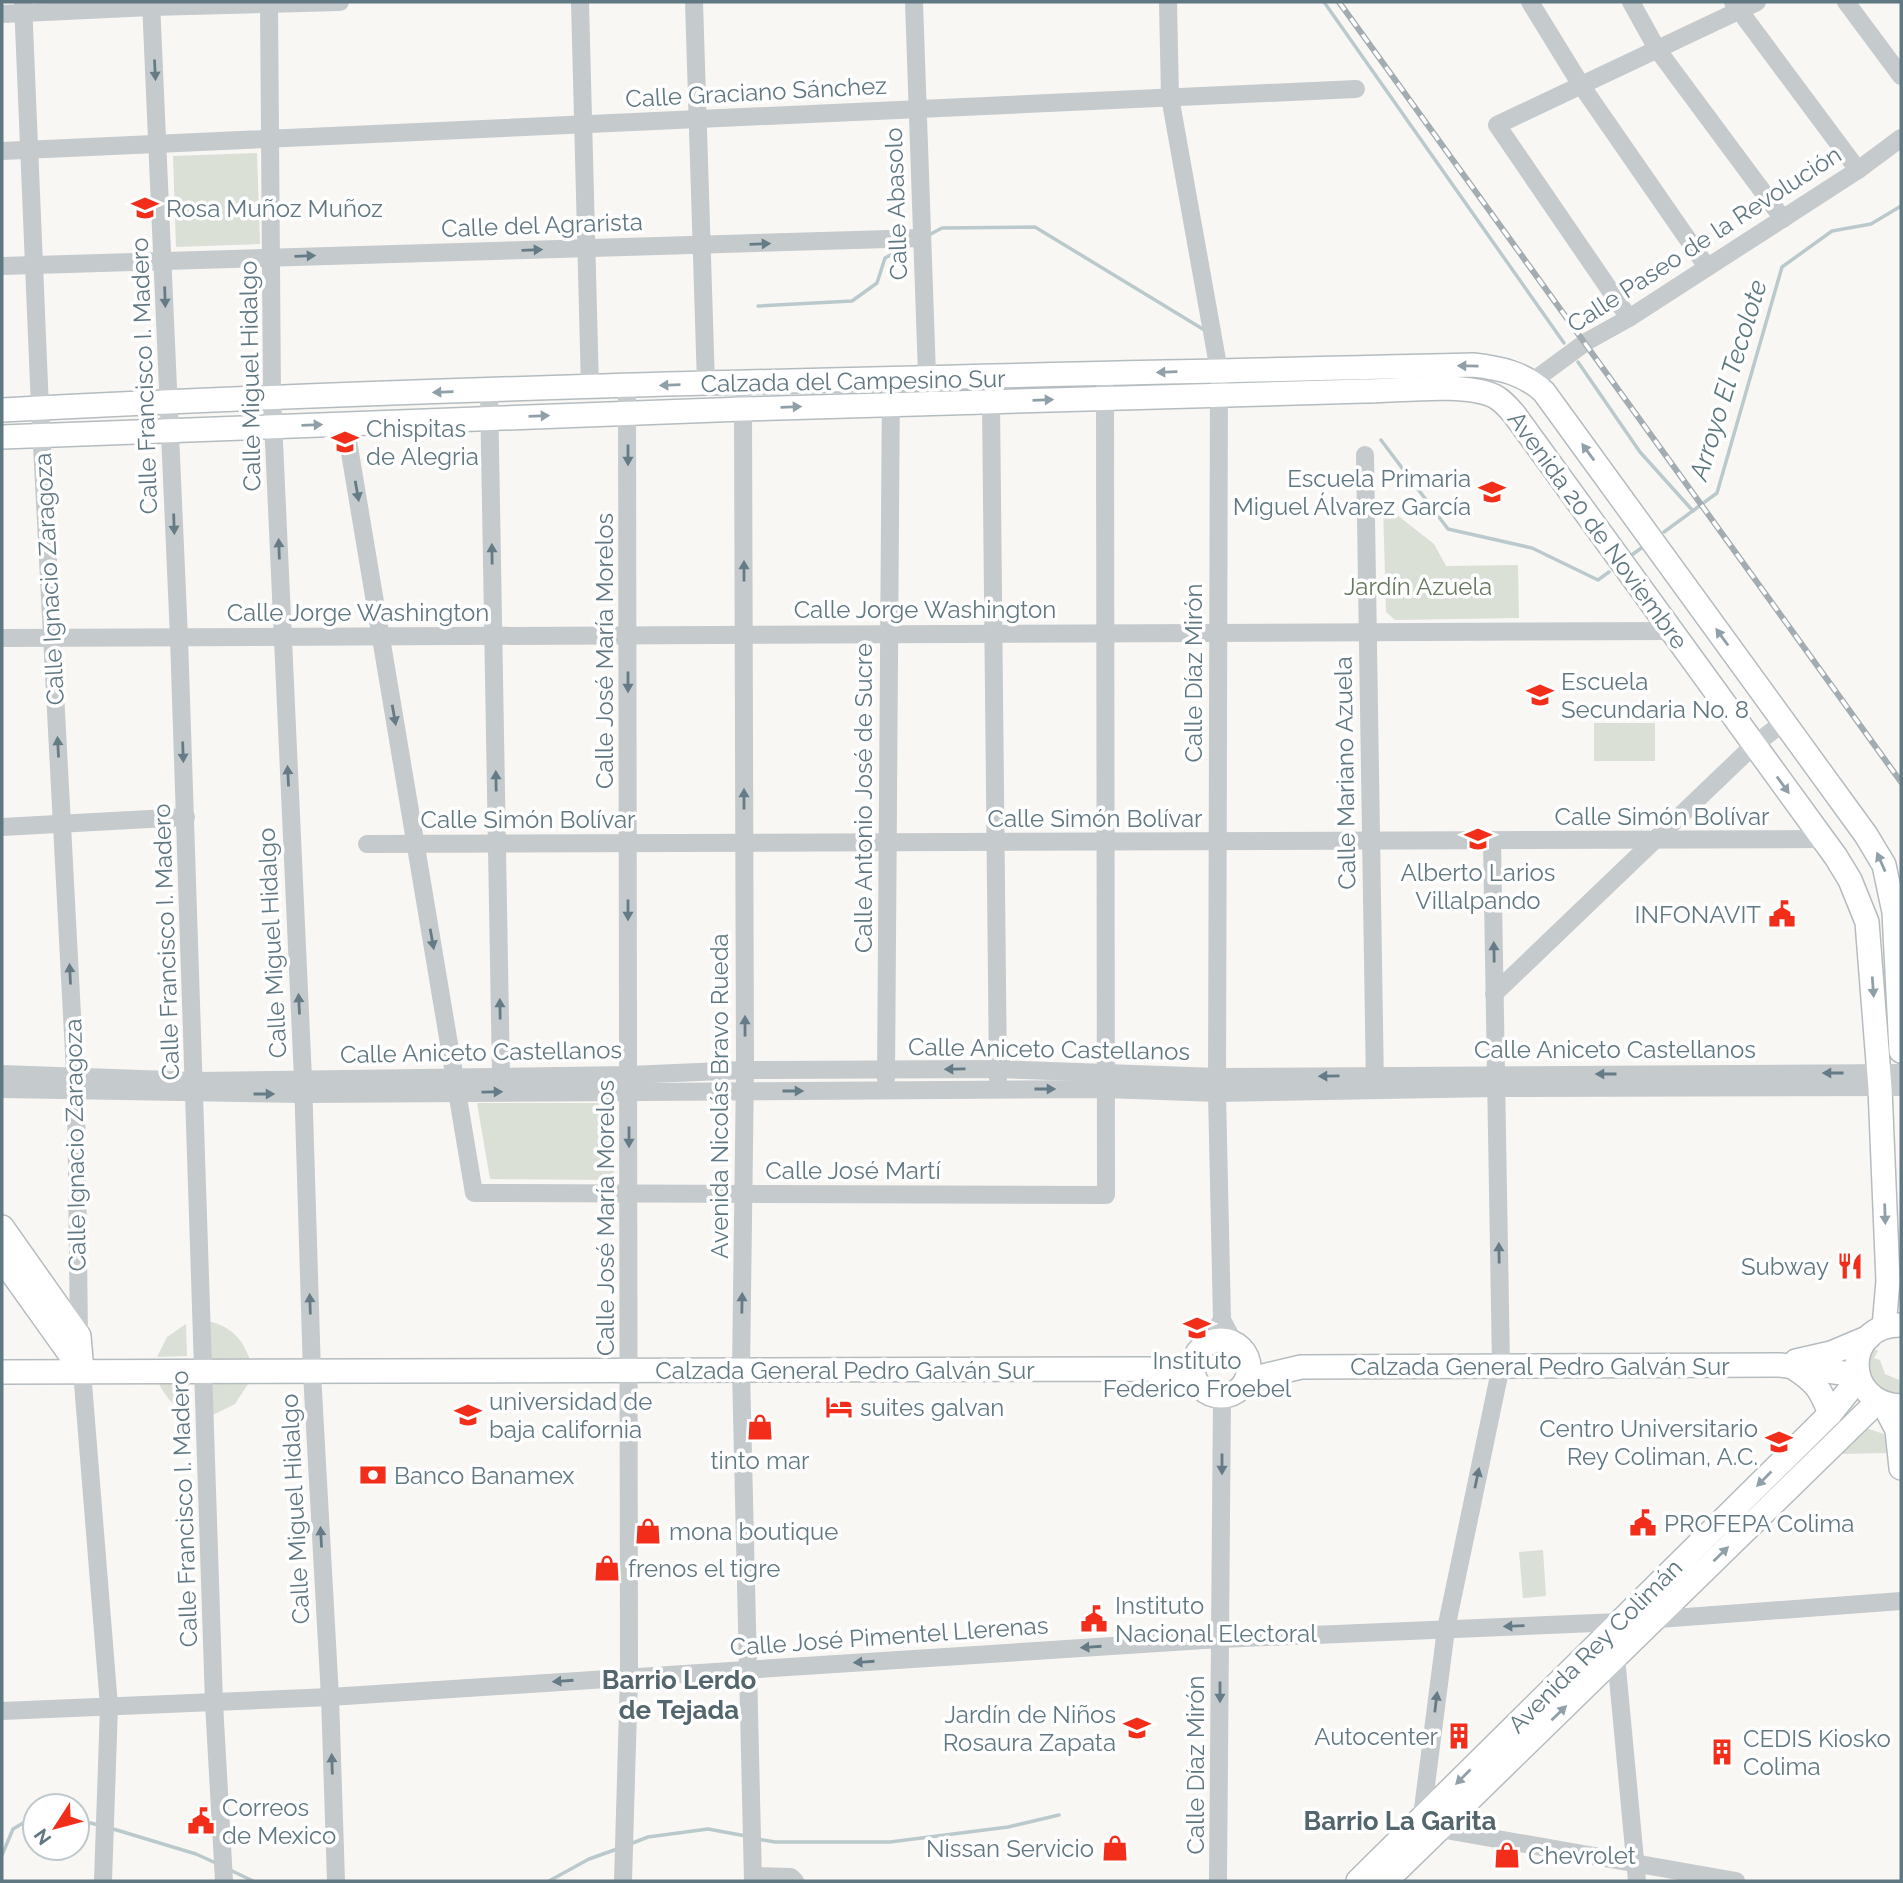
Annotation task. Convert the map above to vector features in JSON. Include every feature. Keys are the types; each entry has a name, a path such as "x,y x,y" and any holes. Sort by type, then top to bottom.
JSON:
{"main road":[{"name":"Calzada del Campesino Sur","path":"2,410 169,401 706,384 1473,365 1510,371 1533,381"},
{"name":"Avenida 20 de Noviembre","path":"1533,381 1544,392 1866,835 1884,865 1894,912 1901,1051"},
{"name":"Calzada del Campesino Sur","path":"2,437 743,409 1456,389 1494,396"},
{"name":"Avenida 20 de Noviembre","path":"1494,396 1514,414 1823,839 1850,880 1867,922 1890,1080 1888,1281 1885,1330 1860,1351 1858,1376"},
{"path":"2,1227 71,1341"},
{"path":"2,1259 71,1341"},
{"name":"Calzada General Pedro Galván Sur","path":"1786,1366 1831,1353 1885,1330"},
{"name":"Calle Ignacio Zaragoza","path":"71,1341 72,1371"},
{"path":"1216,1341 1239,1347 1249,1370 1241,1388 1222,1396 1210,1394 1200,1387 1194,1376 1193,1363 1202,1348 1216,1341"},
{"name":"Calzada General Pedro Galván Sur","path":"1239,1347 1301,1367"},
{"name":"Calzada General Pedro Galván Sur","path":"1149,1369 1202,1348"},
{"name":"Calzada General Pedro Galván Sur","path":"1246,1380 1301,1367 1786,1366 1858,1376"},
{"path":"1786,1366 1812,1379 1830,1414"},
{"name":"Calzada General Pedro Galván Sur","path":"2,1372 1149,1369 1200,1387"},
{"path":"1858,1376 1863,1387 1887,1404 1897,1430 1901,1468"},
{"name":"Avenida Rey Colimán","path":"1608,1649 1619,1622 1830,1414 1858,1376"},
{"name":"Avenida Rey Colimán","path":"1358,1881 1431,1824 1608,1649 1655,1619 1887,1404"},
{"name":"Avenida Rey Colimán","path":"1386,1881 1417,1851 1431,1824"}],"street":[{"path":"2,14 23,7 340,2"},
{"path":"580,2 590,388"},
{"path":"694,2 706,384"},
{"name":"Calle Abasolo","path":"914,2 928,404"},
{"name":"Calle Díaz Mirón","path":"1168,2 1170,97 1219,371 1217,1085 1222,1320"},
{"path":"1530,2 1581,85 1707,267"},
{"path":"1631,2 1657,49 1783,219"},
{"path":"1629,318 1497,125 1657,49 1735,6 1757,2"},
{"path":"1846,2 1901,76"},
{"name":"Calle Miguel Hidalgo","path":"269,3 272,398 336,1881"},
{"name":"Calle Francisco I. Madero","path":"151,4 186,817 214,1703 224,1881"},
{"path":"1735,6 1858,170"},
{"name":"Calle Ignacio Zaragoza","path":"23,7 40,408 76,1084 71,1341"},
{"name":"Calle Graciano Sánchez","path":"2,152 1356,89"},
{"name":"Calle Paseo de la Revolución","path":"1533,381 1586,342 1629,318 1783,219 1901,138"},
{"name":"Calle del Agrarista","path":"2,266 887,240 922,229"},
{"path":"1105,374 1105,1080"},
{"name":"Calle Antonio José de Sucre","path":"886,1090 891,379"},
{"name":"Avenida Nicolás Bravo Rueda","path":"741,383 745,1070 741,1371 753,1879"},
{"name":"Calle José María Morelos","path":"623,1881 629,1676 630,1371 627,387"},
{"path":"489,391 501,1077"},
{"path":"991,402 998,1089"},
{"path":"345,423 456,1085"},
{"name":"Calle Mariano Azuela","path":"1365,455 1374,1083"},
{"name":"Calle Jorge Washington","path":"2,638 1672,631"},
{"path":"1494,994 1754,745 1784,722"},
{"path":"2,827 186,817"},
{"name":"Calle Simón Bolívar","path":"367,844 1823,839"},
{"path":"1492,841 1501,1367 1446,1629 1431,1824 1636,1872 1736,1881"},
{"name":"Calle Aniceto Castellanos","path":"76,1084 303,1087 629,1083 745,1070 998,1069 1105,1080 1217,1085 1890,1080"},
{"path":"2,1074 76,1084"},
{"name":"Calle Aniceto Castellanos","path":"456,1085 501,1077 744,1091 886,1090 998,1089 1105,1080"},
{"name":"Calle José Martí","path":"456,1085 474,1193 1105,1195 1105,1080"},
{"path":"2,1089 76,1084"},
{"path":"1202,1348 1222,1320 1239,1347"},
{"name":"Calle Ignacio Zaragoza","path":"72,1371 109,1706 103,1881"},
{"name":"Calle Díaz Mirón","path":"1218,1881 1222,1396"},
{"name":"Calle José Pimentel Llerenas","path":"2,1711 330,1697 1220,1639 1619,1622 1901,1601"},
{"path":"1582,1624 1608,1649 1636,1872"},
{"path":"753,1879 791,1877 795,1881"}],"green space":[{"path":"257,153 260,244 176,247 173,156"},
{"name":"Jardín Azuela","path":"1383,504 1434,544 1446,566 1518,565 1519,618 1395,620 1386,612"},
{"path":"1594,723 1655,723 1655,761 1594,761"},
{"path":"477,1103 611,1103 614,1180 490,1179"},
{"path":"209,1321 235,1335 250,1360 211,1359"},
{"path":"186,1324 187,1356 157,1357 167,1337"},
{"path":"1872,1347 1878,1351 1874,1358 1880,1360 1885,1374 1899,1380 1901,1393 1884,1390 1872,1380 1868,1365"},
{"path":"157,1380 189,1381 190,1414 170,1400"},
{"path":"212,1384 248,1384 235,1404 213,1415"},
{"path":"1866,1428 1887,1435 1888,1453 1840,1454"},
{"path":"1543,1550 1546,1596 1523,1598 1519,1552"}],"waterway":[{"path":"1324,2 1564,343"},
{"name":"Arroyo El Tecolote","path":"1664,532 1717,493 1782,267 1832,231 1871,224 1901,206"},
{"name":"Arroyo El Tecolote","path":"927,236 942,228 1035,227 1206,331"},
{"name":"Arroyo El Tecolote","path":"758,306 852,301 877,283 885,258 908,246"},
{"path":"1578,362 1640,452 1693,511"},
{"name":"Arroyo El Tecolote","path":"1381,440 1448,529 1532,548 1598,580 1609,572"},
{"name":"Arroyo El Tecolote","path":"1629,557 1644,546"},
{"path":"757,1839 775,1842 890,1842 1008,1827 1059,1815"},
{"path":"91,1823 99,1825"},
{"path":"2,1855 13,1829 21,1824"},
{"path":"110,1828 196,1854 218,1864"},
{"path":"630,1844 648,1837 708,1829 746,1836"},
{"path":"549,1881 589,1859 620,1848"},
{"path":"228,1869 253,1881"}],"railway":[{"path":"1339,2 1901,782"}],"place":[{"name":"Rosa Muñoz Muñoz","path":"145,208"},
{"name":"Chispitas de Alegria","path":"345,442"},
{"name":"Escuela Primaria Miguel Álvarez García","path":"1492,492"},
{"name":"Escuela Secundaria No. 8","path":"1540,695"},
{"name":"Alberto Larios Villalpando","path":"1478,839"},
{"name":"INFONAVIT","path":"1782,914"},
{"name":"Subway","path":"1850,1266"},
{"name":"Instituto Federico Froebel","path":"1197,1328"},
{"name":"suites galvan","path":"839,1407"},
{"name":"universidad de baja california","path":"468,1415"},
{"name":"tinto mar","path":"760,1427"},
{"name":"Centro Universitario Rey Coliman, A.C.","path":"1779,1442"},
{"name":"Banco Banamex","path":"373,1475"},
{"name":"PROFEPA Colima","path":"1643,1523"},
{"name":"mona boutique","path":"648,1531"},
{"name":"frenos el tigre","path":"607,1568"},
{"name":"Instituto Nacional Electoral","path":"1094,1619"},
{"name":"Jardín de Niños Rosaura Zapata","path":"1137,1728"},
{"name":"Autocenter","path":"1459,1736"},
{"name":"CEDIS Kiosko Colima","path":"1722,1752"},
{"name":"Correos de Mexico","path":"201,1821"},
{"name":"Nissan Servicio","path":"1115,1848"},
{"name":"Chevrolet","path":"1507,1855"}],"district":[{"name":"Barrio Lerdo de Tejada","path":"679,1695"},
{"name":"Barrio La Garita","path":"1400,1821"}]}
